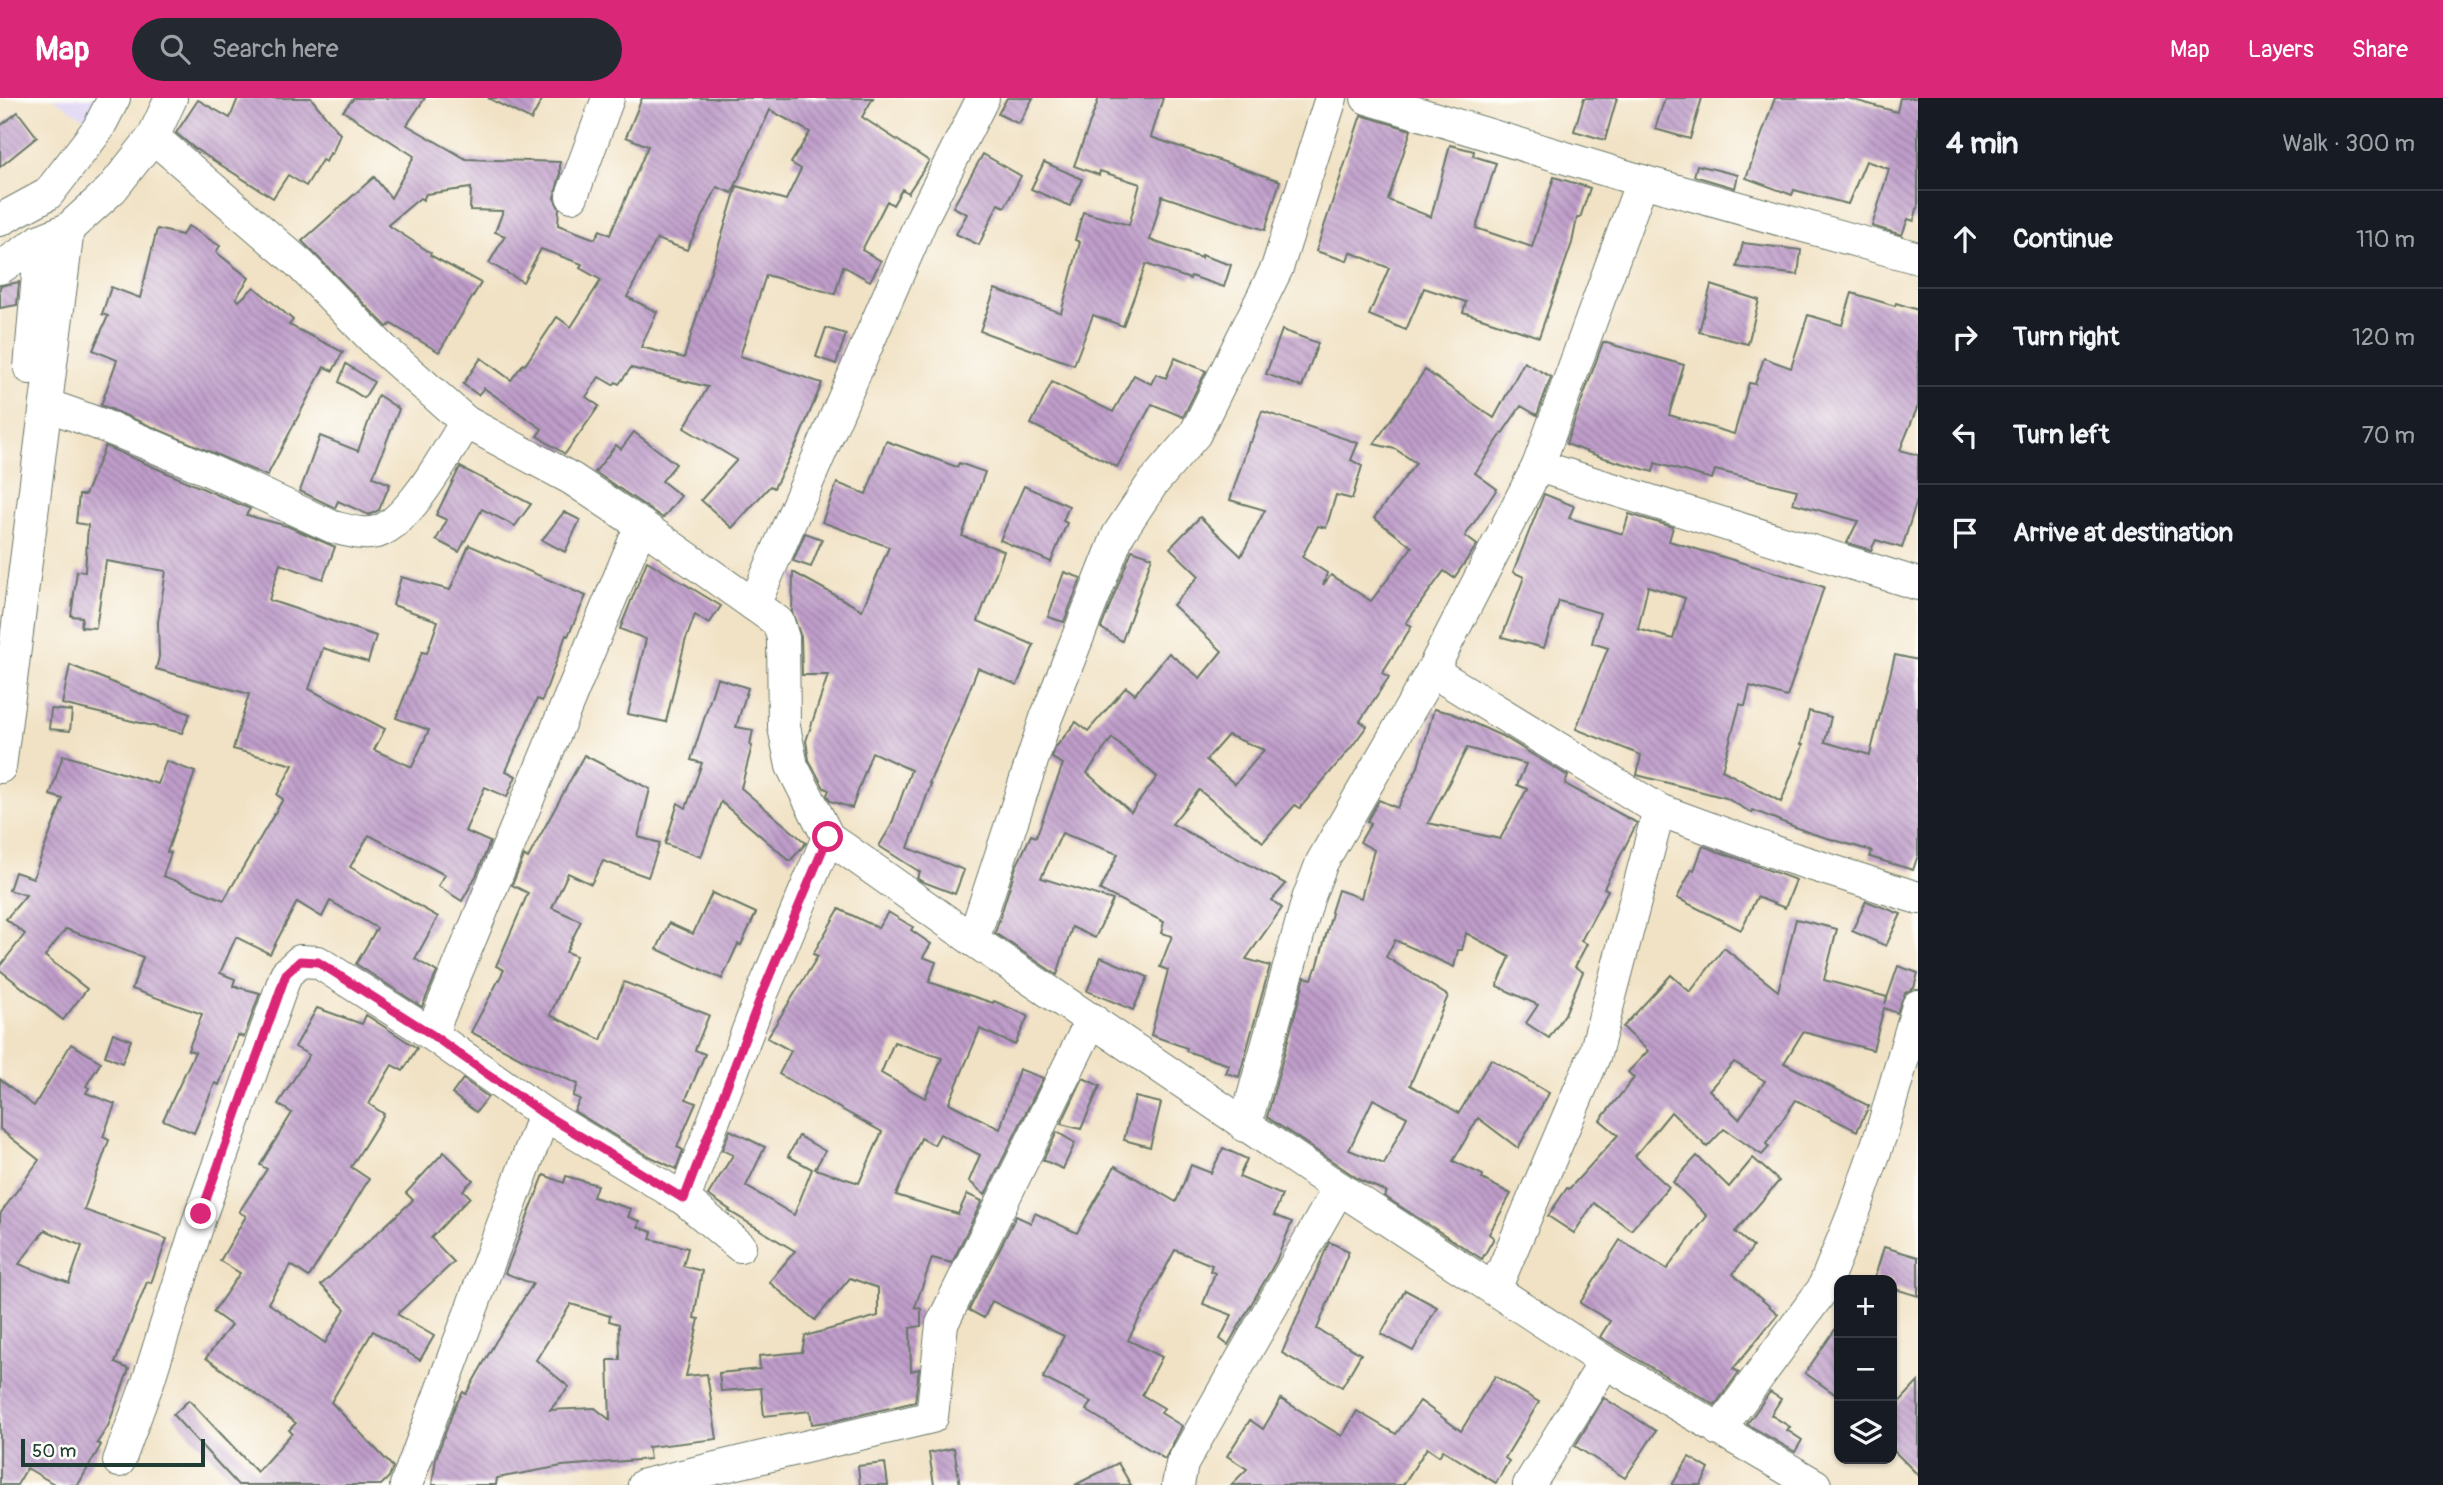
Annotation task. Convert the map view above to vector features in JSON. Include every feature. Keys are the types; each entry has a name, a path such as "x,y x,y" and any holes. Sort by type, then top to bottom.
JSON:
{"street":[{"path":"0,220 48,194 98,129 114,98"},
{"path":"0,268 55,235 112,189 153,137 171,98"},
{"path":"572,196 608,98"},
{"path":"754,605 924,214 983,98"},
{"path":"973,940 1046,718 1118,535 1152,484 1195,434 1272,280 1331,98"},
{"path":"1367,98 1642,181 1918,258"},
{"path":"153,137 300,264 382,348 466,422 572,479 778,622 782,629 784,727 792,766 828,837 973,940 1339,1188 1605,1362 1815,1485"},
{"path":"1245,1126 1308,899 1322,862 1432,671 1538,466 1642,181"},
{"path":"0,767 46,405 55,235"},
{"path":"0,625 26,413 55,235"},
{"path":"46,405 84,416 333,527 360,534 382,530 420,495 466,422"},
{"path":"1538,466 1918,584"},
{"path":"431,1034 641,525"},
{"path":"1432,671 1659,810 1788,857 1918,898"},
{"path":"1495,1289 1595,1054 1659,810"},
{"path":"684,1199 761,996 828,837"},
{"path":"119,1461 148,1382 201,1214 286,974 300,961 318,962 431,1034 544,1114 684,1199 740,1246"},
{"path":"1719,1430 1823,1289 1878,1142 1918,1006"},
{"path":"645,1485 932,1417 942,1324 1092,1019"},
{"path":"406,1485 544,1114"},
{"path":"1178,1485 1182,1464 1339,1188"},
{"path":"1529,1485 1605,1362"}],"shaded area":[{"path":"53,98 98,98 87,120"}],"building":[{"path":"238,98 311,98 340,134 332,154 330,153 326,162 322,160 306,186 288,175 273,198 194,148 176,133 198,100 230,118"},
{"path":"354,98 425,98 407,125 466,159 560,162 560,176 554,198 559,208 558,225 595,239 600,230 610,235 648,146 626,137 642,98 873,98 862,117 929,161 908,193 902,189 893,205 887,201 862,250 881,261 870,281 843,266 835,294 766,275 740,356 822,383 798,441 774,488 770,486 732,528 701,500 737,460 684,428 708,387 631,368 619,384 616,382 613,385 599,377 586,397 599,406 565,454 537,436 542,429 484,388 478,395 463,384 481,358 511,380 523,364 525,365 557,317 571,327 601,280 580,268 582,264 541,249 523,282 489,263 505,236 495,232 503,211 470,210 471,188 426,194 423,200 420,198 388,225 431,253 430,255 481,283 439,352 391,324 387,327 302,241 374,177 391,198 414,156 343,111","holes":["770,110 810,132 791,163 801,169 786,200 737,186 684,358 641,347 657,312 627,297 657,239 687,250 717,187 732,193"]},
{"path":"488,98 543,98 531,120"},
{"path":"1007,98 1033,98 1019,124 998,114"},
{"path":"1099,98 1163,98 1151,137 1280,181 1265,230 1162,196 1150,240 1201,258 1201,255 1231,265 1224,287 1146,264 1123,326 1093,315 1074,365 980,331 995,289 1061,313 1080,242 1075,240 1083,212 1129,225 1140,184 1100,171 1099,175 1074,166"},
{"path":"1584,98 1617,98 1605,140 1574,131"},
{"path":"1665,98 1702,98 1690,139 1655,129"},
{"path":"1775,98 1847,98 1897,112 1900,98 1918,98 1918,205 1914,221 1908,219 1902,235 1872,226 1889,169 1866,161 1848,204 1794,190 1792,195 1746,178"},
{"path":"18,112 37,137 0,167 0,126"},
{"path":"1361,115 1411,130 1388,200 1431,217 1450,145 1474,151 1473,156 1496,163 1476,228 1532,247 1554,177 1590,188 1580,218 1577,218 1572,243 1539,337 1463,312 1466,302 1424,288 1406,330 1369,315 1389,268 1350,252 1347,261 1316,251"},
{"path":"983,154 1021,176 1005,207 998,204 979,245 956,234 967,214 953,207"},
{"path":"1044,162 1082,179 1070,206 1031,189"},
{"path":"1697,165 1738,175 1735,188 1694,176"},
{"path":"188,226 220,246 216,252 249,278 236,298 239,301 254,287 293,320 289,325 343,352 333,371 324,367 267,476 101,405 117,360 93,350 108,316 102,314 111,287 140,298 157,229 182,235"},
{"path":"1743,243 1801,250 1798,275 1737,267"},
{"path":"19,282 17,305 0,308 0,286"},
{"path":"1711,285 1759,300 1748,344 1699,332"},
{"path":"1852,293 1918,310 1918,406 1900,450 1918,455 1918,497 1902,548 1876,540 1871,550 1847,543 1858,521 1793,503 1797,490 1715,470 1712,479 1655,463 1653,472 1566,444 1603,342 1684,365 1669,415 1734,434 1749,383 1755,384 1764,358 1791,368 1808,315 1842,325"},
{"path":"826,328 846,334 836,364 816,357"},
{"path":"1282,330 1318,343 1302,387 1266,374"},
{"path":"1175,358 1206,371 1183,417 1152,404 1117,467 1031,424 1052,382 1113,412 1134,375 1151,384 1156,374 1166,378"},
{"path":"1524,362 1551,377 1537,415 1521,406 1475,473 1497,489 1465,536 1477,545 1454,578 1444,571 1406,623 1412,626 1382,673 1389,677 1360,721 1367,726 1350,749 1300,808 1295,805 1263,842 1199,790 1172,824 1286,884 1272,900 1282,908 1246,959 1270,966 1239,1077 1226,1073 1229,1065 1186,1051 1187,1048 1151,1035 1168,970 1160,967 1172,936 1161,933 1164,922 1100,890 1118,854 1062,833 1041,878 1113,900 1095,938 1072,927 1057,975 995,933 1016,867 1031,835 1036,837 1063,764 1052,758 1055,748 1076,722 1088,731 1126,687 1135,694 1169,653 1200,678 1222,651 1173,605 1199,576 1170,548 1200,517 1241,556 1265,510 1230,500 1262,411 1358,443 1351,460 1362,466 1352,499 1336,495 1326,528 1318,526 1302,557 1327,573 1323,585 1331,575 1371,601 1412,547 1374,518 1416,463 1395,449 1374,444 1425,370 1494,418","holes":["1228,735 1264,750 1235,784 1206,760","1112,738 1157,777 1131,812 1087,773"]},
{"path":"346,364 374,382 364,398 339,382"},
{"path":"378,395 399,409 373,477 390,484 379,510 369,515 338,501 335,508 300,491 320,436 358,451"},
{"path":"634,432 676,464 662,481 681,496 663,518 595,472 616,445 621,449"},
{"path":"886,441 957,467 959,463 985,472 962,536 1004,551 978,621 1034,645 1017,685 978,668 929,783 931,784 908,848 964,870 955,894 921,881 917,878 920,872 879,846 891,826 911,770 872,752 852,808 830,801 827,795 829,790 824,788 809,760 806,741 828,675 802,675 801,637 792,612 793,572 862,610 889,547 822,522 837,483 866,494"},
{"path":"105,446 250,509 246,515 287,526 335,547 323,579 280,564 269,600 376,636 368,662 323,648 309,689 385,729 374,750 412,767 429,730 396,718 422,652 427,653 438,621 393,605 401,577 450,590 469,545 586,596 568,636 566,635 542,701 537,699 506,771 516,776 507,797 485,787 465,831 490,842 462,901 438,886 445,875 369,835 350,867 438,917 415,959 437,972 422,1007 356,964 377,928 330,901 322,917 297,902 270,954 236,937 220,973 235,979 233,986 260,993 244,1037 238,1035 219,1085 215,1083 194,1133 163,1120 195,1052 188,1050 202,1014 132,989 143,957 66,929 45,956 87,989 63,1020 0,970 0,966 25,934 6,919 26,895 9,890 15,872 33,878 63,799 50,795 63,755 158,784 166,761 195,772 167,852 171,853 163,876 224,900 283,799 277,795 293,765 233,749 249,694 156,669 159,657 158,622 166,571 106,561 96,628 81,627 82,617 71,616 77,571 85,572 88,525 76,523 79,495 85,495"},
{"path":"460,467 531,504 515,526 482,509 459,552 436,540 447,520 436,515"},
{"path":"1024,486 1069,506 1063,521 1067,523 1051,562 1000,540"},
{"path":"1544,494 1574,506 1569,518 1623,534 1629,514 1673,527 1669,541 1824,587 1787,697 1750,686 1745,706 1740,704 1722,770 1781,802 1803,745 1801,744 1809,711 1831,717 1825,742 1870,755 1895,655 1918,660 1918,855 1913,870 1870,857 1872,851 1810,833 1753,810 1752,813 1726,798 1637,775 1641,755 1576,729 1608,648 1592,643 1600,613 1559,601 1544,648 1502,637 1524,577 1513,572","holes":["1648,586 1685,598 1673,639 1638,629"]},
{"path":"564,512 580,520 565,552 542,540"},
{"path":"805,533 822,539 811,567 793,561"},
{"path":"1132,550 1152,557 1122,641 1101,628"},
{"path":"647,561 721,606 709,624 695,615 685,642 666,722 628,714 646,639 620,629"},
{"path":"1064,572 1081,578 1064,622 1048,617"},
{"path":"70,665 190,714 182,733 62,704"},
{"path":"717,678 748,688 736,727 753,730 752,746 741,788 806,843 790,861 721,802 701,857 665,844 678,803 686,808 702,763 691,760"},
{"path":"51,709 72,711 70,731 49,729"},
{"path":"1434,709 1451,713 1504,737 1568,776 1565,784 1637,823 1604,888 1608,890 1581,941 1587,944 1575,967 1583,972 1565,1014 1549,1038 1526,1023 1538,1005 1497,986 1510,957 1466,933 1454,967 1395,940 1386,957 1448,996 1410,1085 1459,1113 1491,1059 1549,1093 1518,1148 1478,1118 1453,1161 1483,1175 1482,1179 1511,1194 1489,1234 1494,1238 1482,1259 1384,1196 1387,1192 1360,1180 1267,1117 1305,977 1312,979 1317,968 1338,890 1361,898 1374,850 1360,842 1371,823 1367,821 1379,800 1397,808 1418,767","holes":["1467,748 1526,764 1517,785 1527,789 1500,839 1428,823","1373,1099 1407,1117 1384,1164 1349,1150"]},
{"path":"584,755 650,789 638,837 660,843 648,877 603,861 591,884 568,873 552,908 581,921 566,952 576,956 550,1015 601,1040 624,982 709,1015 695,1050 705,1054 686,1099 696,1103 677,1147 683,1150 676,1169 647,1155 574,1111 580,1099 573,1096 578,1084 471,1032 504,970 496,966 528,893 512,885 524,856 528,858"},
{"path":"1703,846 1796,880 1785,908 1757,897 1741,930 1677,898 1692,869 1694,870"},
{"path":"712,893 756,913 722,979 657,949 669,923 693,934"},
{"path":"1866,901 1901,914 1886,946 1852,931"},
{"path":"839,909 878,928 888,912 913,927 911,930 931,944 923,957 936,962 929,982 993,1003 994,1001 1028,1016 1015,1045 980,1029 949,1103 1000,1129 1019,1069 1043,1078 985,1195 969,1181 980,1155 940,1134 934,1145 921,1138 896,1195 958,1214 967,1194 982,1201 952,1263 932,1258 915,1307 921,1309 921,1326 910,1328 911,1371 919,1369 915,1402 812,1424 810,1411 764,1416 761,1388 721,1391 719,1373 760,1369 759,1356 802,1352 805,1336 878,1316 878,1288 850,1278 815,1320 769,1282 795,1251 708,1195 733,1155 722,1150 730,1130 765,1147 746,1186 794,1215 812,1169 788,1156 799,1136 825,1151 815,1169 859,1183 882,1132 779,1074 791,1051 767,1038 818,956 813,954","holes":["894,1042 942,1058 925,1098 881,1073"]},
{"path":"1796,919 1837,929 1824,980 1887,997 1885,1004 1898,966 1918,973 1914,988 1905,993 1897,1013 1884,1008 1873,1050 1803,1032 1784,1063 1869,1106 1857,1131 1796,1100 1766,1144 1769,1147 1762,1155 1724,1129 1707,1147 1671,1112 1635,1156 1669,1187 1631,1230 1594,1203 1574,1233 1548,1216 1567,1188 1569,1189 1618,1135 1600,1120 1634,1078 1628,1072 1648,1051 1623,1027 1671,975 1690,992 1724,948 1778,991","holes":["1734,1062 1765,1081 1739,1119 1709,1090"]},
{"path":"1101,957 1148,977 1133,1010 1087,991"},
{"path":"317,1008 362,1024 366,1015 417,1048 403,1071 392,1065 369,1104 384,1114 351,1167 369,1179 309,1277 291,1265 268,1303 325,1343 345,1309 321,1285 413,1200 406,1193 444,1152 473,1180 463,1190 470,1197 431,1238 454,1262 397,1314 434,1336 420,1360 373,1331 331,1402 393,1467 389,1477 381,1485 238,1485 173,1415 189,1400 257,1472 292,1433 289,1430 296,1423 206,1358 231,1325 213,1312 240,1273 220,1261 246,1216 239,1212 267,1169 260,1165 292,1113 278,1104 309,1055 295,1047"},
{"path":"113,1033 131,1040 122,1063 105,1056"},
{"path":"71,1044 101,1062 86,1086 89,1088 86,1093 115,1104 103,1137 109,1140 84,1210 167,1239 151,1283 147,1282 115,1363 129,1369 108,1426 97,1443 101,1445 78,1485 56,1485 27,1468 17,1485 0,1485 0,1214 39,1160 0,1129 0,1079 34,1106","holes":["45,1230 82,1246 69,1283 19,1264"]},
{"path":"1083,1078 1100,1086 1081,1129 1061,1124"},
{"path":"463,1079 488,1097 476,1112 452,1094"},
{"path":"1135,1097 1161,1103 1150,1147 1124,1140"},
{"path":"1057,1132 1075,1143 1063,1169 1043,1160"},
{"path":"1223,1148 1247,1159 1239,1177 1282,1195 1274,1215 1292,1222 1276,1261 1228,1345 1220,1339 1232,1315 1203,1304 1215,1273 1210,1271 1212,1265 1175,1250 1128,1340 1162,1357 1142,1395 1164,1408 1161,1413 1182,1426 1165,1459 1086,1410 1091,1402 1043,1378 1064,1336 992,1301 984,1318 969,1310 1016,1216 1031,1223 1035,1213 1077,1233 1115,1166 1176,1202 1191,1165 1211,1173"},
{"path":"1697,1156 1729,1187 1753,1158 1779,1181 1735,1232 1753,1247 1733,1274 1778,1314 1733,1369 1739,1372 1715,1405 1600,1337 1610,1321 1580,1303 1620,1240 1667,1269 1707,1216 1673,1182"},
{"path":"544,1175 564,1183 566,1176 597,1185 593,1197 631,1209 628,1217 640,1221 638,1227 652,1232 650,1239 688,1248 683,1266 702,1271 694,1318 699,1319 686,1376 707,1374 717,1439 648,1447 650,1459 562,1466 497,1478 496,1485 432,1485 436,1458 455,1406 463,1392 466,1394 533,1284 505,1273","holes":["571,1304 610,1316 609,1321 619,1324 620,1360 608,1360 610,1420 595,1408 550,1410 569,1387 536,1360"]},
{"path":"1329,1242 1349,1251 1317,1329 1361,1354 1342,1387 1282,1353"},
{"path":"1884,1247 1918,1257 1918,1296 1897,1290 1897,1275 1876,1275"},
{"path":"1405,1290 1437,1307 1413,1351 1381,1334"},
{"path":"1834,1331 1834,1393 1805,1373"},
{"path":"1495,1376 1539,1402 1505,1458 1509,1461 1496,1483 1443,1450 1439,1456 1427,1448 1403,1485 1231,1485 1247,1469 1227,1456 1250,1420 1263,1429 1281,1399 1342,1436 1357,1411 1396,1434 1420,1401 1461,1431"},
{"path":"1918,1382 1918,1475 1897,1454 1897,1405"},
{"path":"1770,1392 1781,1399 1771,1415 1790,1427 1787,1430 1802,1440 1795,1452 1747,1424"},
{"path":"1604,1398 1656,1431 1625,1478 1575,1446"},
{"path":"954,1448 960,1485 934,1485 929,1453"},
{"path":"1689,1457 1709,1469 1701,1485 1672,1485"},
{"path":"885,1463 888,1485 860,1485 858,1466"},
{"path":"1118,1463 1131,1485 1075,1485"}],"route":[{"path":"201,1214 286,974 300,961 318,962 431,1034 544,1114 684,1199 761,996 828,837"}]}
